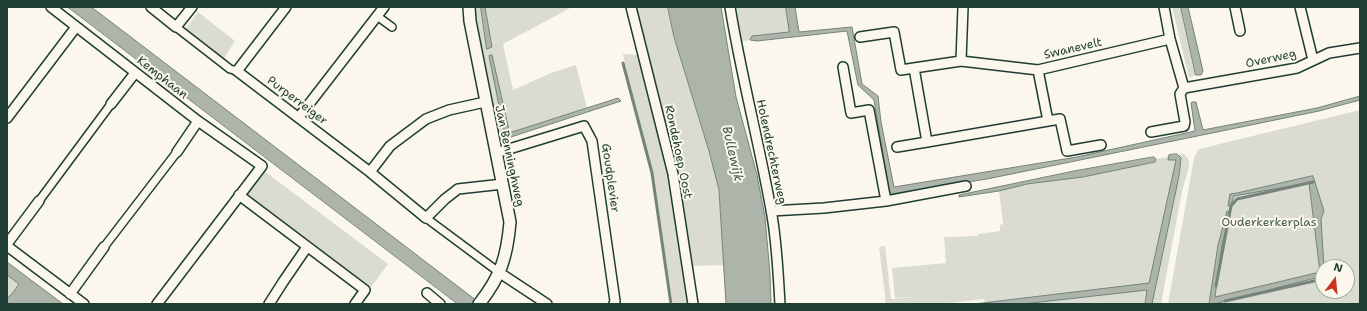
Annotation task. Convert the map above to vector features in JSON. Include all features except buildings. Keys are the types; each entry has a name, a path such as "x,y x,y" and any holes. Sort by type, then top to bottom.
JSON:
{"street":[{"name":"Kemphaan","path":"51,7 198,121 262,166 239,195"},
{"name":"Purperreiger","path":"151,7 230,69 237,70 299,117 426,218"},
{"path":"176,27 192,7"},
{"path":"237,70 286,7"},
{"path":"299,117 384,7"},
{"name":"Jan Benninghweg","path":"469,7 470,21 485,102 510,222 507,253 500,273 481,302"},
{"name":"Rondehoep Oost","path":"631,7 673,174 693,304"},
{"name":"Holendrechterweg","path":"730,7 735,42 771,211 778,269 780,304"},
{"path":"961,61 963,7"},
{"path":"1151,132 1184,126 1186,122 1180,94 1184,88 1170,39 1164,7"},
{"path":"1235,7 1240,31"},
{"path":"1300,7 1313,60"},
{"path":"377,16 392,28"},
{"path":"7,118 76,27"},
{"path":"860,37 894,32 901,70 961,61 1038,70"},
{"name":"Swanevelt","path":"1048,121 1038,70 1170,39"},
{"name":"Overweg","path":"1184,88 1297,68 1329,54 1360,48"},
{"path":"843,67 850,113 870,110 886,201"},
{"path":"914,68 927,142"},
{"path":"84,304 7,245 135,73"},
{"path":"370,172 390,146 426,119 449,110 485,102"},
{"path":"897,147 1060,119 1067,151 1101,145"},
{"path":"70,294 177,152 198,121"},
{"name":"Goudplevier","path":"496,153 584,126 592,141 614,293 614,304"},
{"path":"503,184 458,189 445,198 426,218 500,273 547,304"},
{"path":"771,211 824,208 886,201 966,186"},
{"path":"157,304 239,195 365,290 355,304"},
{"path":"269,304 282,282 307,247"},
{"path":"427,293 440,304"}],"green space":[{"path":"475,7 481,7 487,48 492,47 485,7 572,7 503,44 513,90 551,73 576,65 587,108 512,132 509,130 492,55 505,135 499,143 478,42"},
{"path":"636,7 668,7 674,38 709,151 719,190 724,265 692,266 672,150"},
{"path":"733,7 786,7 790,32 753,36 750,40 738,42"},
{"path":"1172,7 1181,7 1196,75 1189,78"},
{"path":"198,12 235,41 223,60 185,30"},
{"path":"623,54 639,55 659,129 676,219 688,304 673,304 652,173 632,97"},
{"name":"Ouderkerkerplas","path":"1360,110 1360,304 1168,304 1194,158 1199,149"},
{"path":"1184,154 1189,160 1189,167 1182,191 1161,304 981,304 985,303 984,299 940,304 886,304 879,247 885,246 891,299 913,297 895,298 892,268 946,263 944,237 978,236 978,234 1000,231 1000,225 1003,224 999,191 1026,184 1083,177 1155,162 1156,159"},
{"path":"263,170 388,264 371,287 245,192"},
{"path":"7,275 19,284 7,298"}],"water":[{"path":"68,7 91,7 98,12 481,304 458,304"},
{"path":"481,7 485,7 492,47 487,49"},
{"name":"Bullewijk","path":"668,7 721,7 736,97 757,175 765,217 771,304 726,304 719,190 709,151 674,37"},
{"path":"786,7 795,7 799,32 852,27 862,84 878,96 881,122 894,187 1077,157 1195,131 1192,102 1196,102 1203,130 1317,108 1360,96 1360,100 1319,111 987,179 893,194 889,191 874,100 858,85 847,31 757,41 750,40 752,36 789,32"},
{"path":"1181,7 1188,7 1203,71 1201,75 1196,75"},
{"path":"492,55 509,130 512,132 618,98 621,101 511,137 505,135 489,56"},
{"path":"1177,154 1181,158 1179,176 1152,304 1145,304 1147,290 1023,304 974,304 1149,283 1176,160 1168,160 1169,155"},
{"path":"1154,157 1156,159 1155,162 1083,177 1027,184 999,191 959,197 959,195 1074,171"},
{"path":"1313,176 1324,211 1321,219 1324,259 1318,259 1309,183 1234,196 1231,205 1228,206 1230,194"},
{"path":"1227,211 1230,212 1222,245 1215,297 1315,273 1315,278 1209,304 1218,245"},
{"path":"7,262 63,304 7,304 7,298 19,284 7,275"}],"waterway":[{"path":"623,63 652,173 671,304"},
{"path":"1216,286 1231,206 1237,199 1313,182"},
{"path":"1225,301 1315,281"}]}
